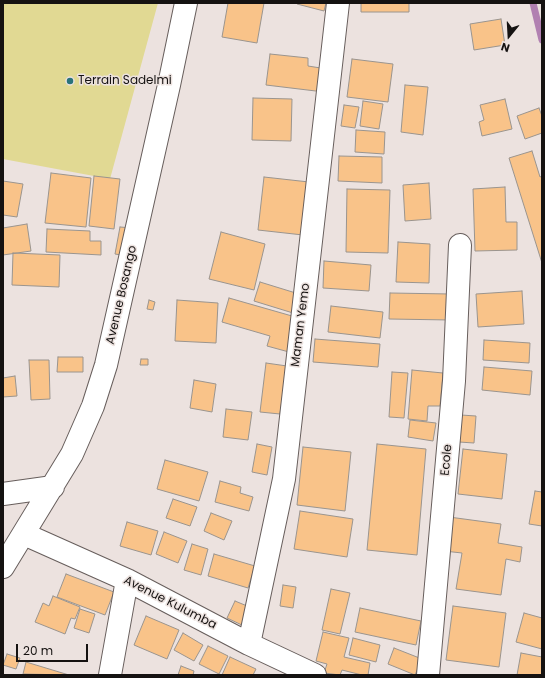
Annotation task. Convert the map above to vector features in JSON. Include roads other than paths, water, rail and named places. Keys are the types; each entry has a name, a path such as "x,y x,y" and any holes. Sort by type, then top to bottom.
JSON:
{"street":[{"name":"Avenue Bosango","path":"3,567 72,454 93,406 106,365 186,3"},
{"name":"Maman Yemo","path":"249,644 284,479 338,3"},
{"name":"Ecole","path":"428,675 454,381 460,245"},
{"path":"3,494 53,487"},
{"name":"Avenue Kulumba","path":"24,534 127,580 249,644 286,668 315,675"},
{"path":"110,675 127,580"}],"waterway":[{"path":"533,3 542,40"}],"place":[{"name":"Terrain Sadelmi","path":"70,81"}]}
